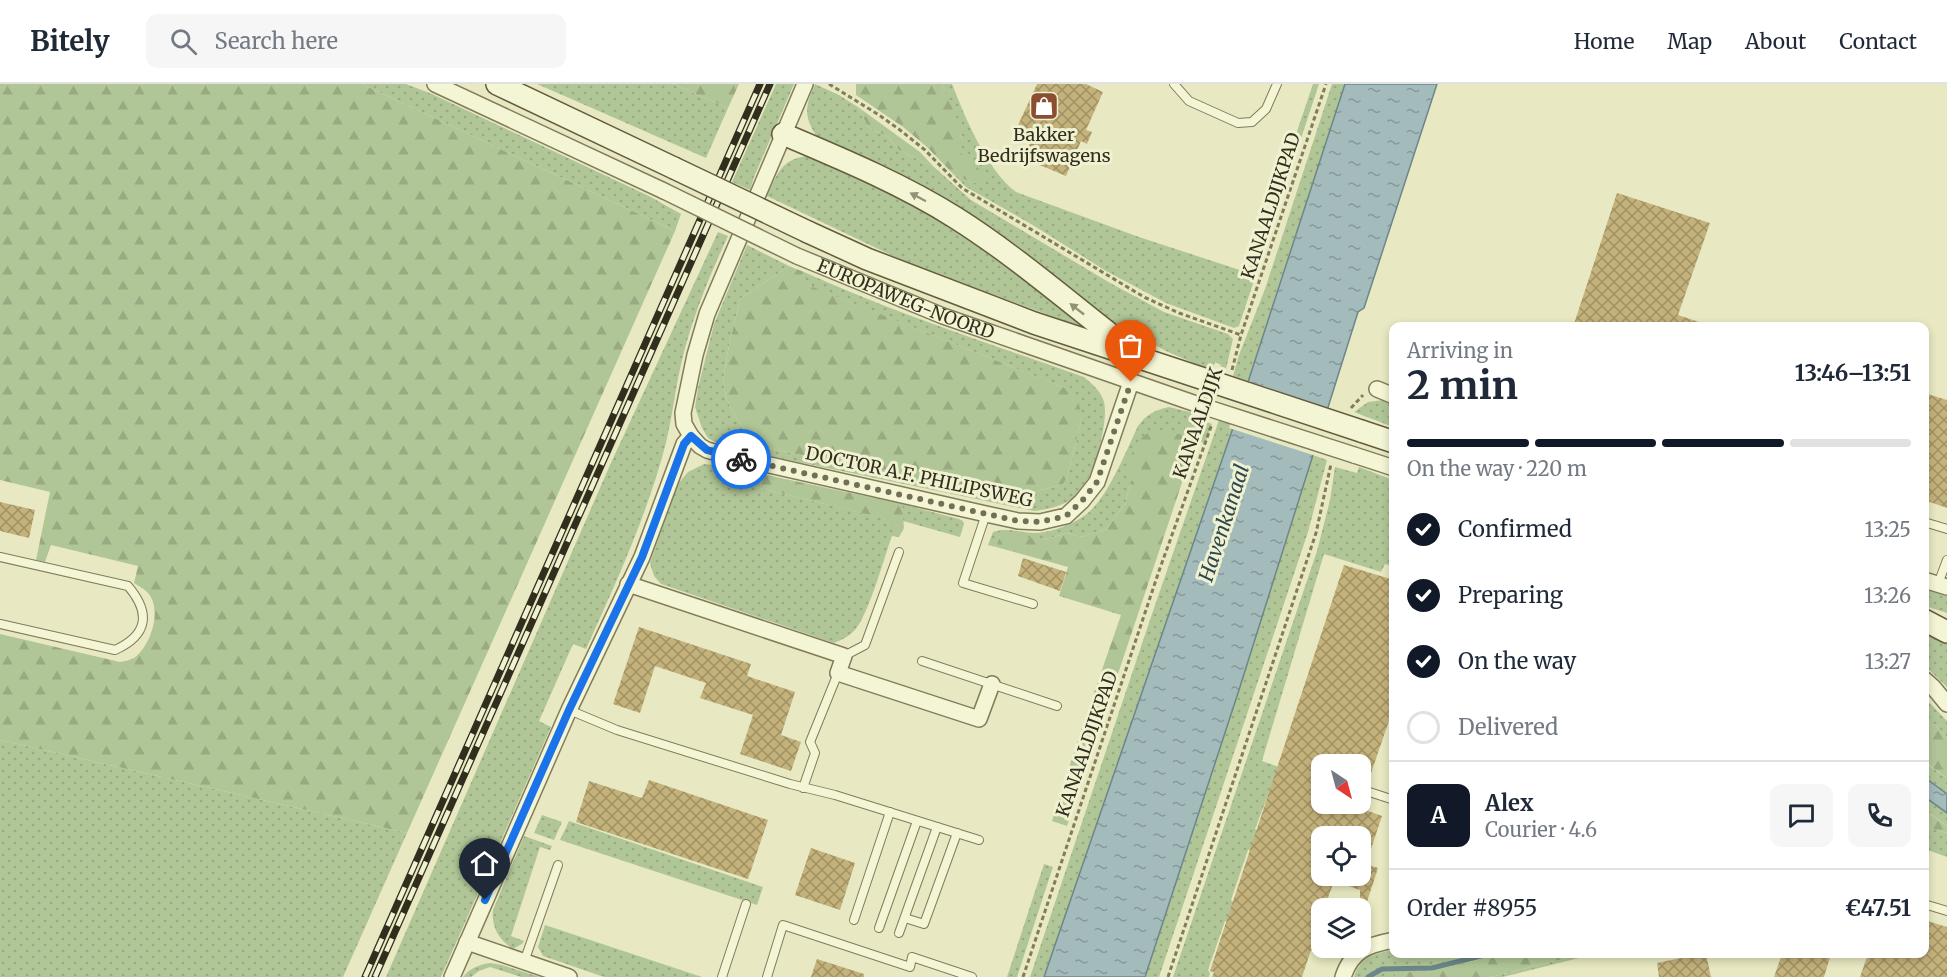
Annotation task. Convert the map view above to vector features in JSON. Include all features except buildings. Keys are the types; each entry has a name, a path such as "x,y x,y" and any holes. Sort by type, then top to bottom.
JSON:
{"main road":[{"name":"EUROPAWEG-NOORD","path":"497,84 867,259 1034,323 1389,440"},
{"path":"783,134 861,168 920,197 956,218 1012,256 1140,357"},
{"path":"1929,617 1947,619"},
{"path":"1929,623 1947,632"}],"street":[{"name":"EUROPAWEG-NOORD","path":"435,84 797,256 943,316 1202,406 1389,466"},
{"path":"452,977 569,710 642,557 684,444 691,436 684,424 683,413 695,355 707,314 806,84"},
{"name":"DOCTOR A.F. PHILIPSWEG","path":"691,436 707,450 721,454 1018,521 1040,522 1066,516 1097,482 1131,382"},
{"path":"1377,389 1389,394"},
{"path":"628,584 844,656 838,674 979,719 992,684"},
{"path":"1929,683 1947,704"},
{"path":"1343,977 1348,963 1356,954 1375,943 1389,941"},
{"path":"467,942 569,977"}],"lane":[{"path":"1174,84 1189,101 1238,123 1252,122 1266,109 1277,84"},
{"path":"986,514 963,583 1033,604"},
{"path":"1929,524 1947,529"},
{"path":"844,656 865,645 899,552"},
{"path":"0,557 128,586 143,609 143,621 137,634 128,645 115,650 0,624"},
{"path":"1937,584 1947,560"},
{"path":"922,661 1057,706"},
{"path":"803,788 815,753 810,742 838,674"},
{"path":"569,710 617,730 979,840"},
{"path":"1371,793 1389,798"},
{"path":"854,920 890,812"},
{"path":"879,928 917,821"},
{"path":"899,933 938,827"},
{"path":"905,918 924,924 957,833"},
{"path":"524,962 558,865"},
{"path":"722,977 746,904"},
{"path":"1929,905 1947,910"},
{"path":"767,977 783,925 910,967 912,957 972,977"}],"path":[{"path":"829,84 879,115 925,150 962,188 1144,297 1179,313 1242,335"},
{"name":"KANAALDIJKPAD","path":"1242,335 1326,84"},
{"name":"KANAALDIJK","path":"1232,370 1242,335"},
{"name":"KANAALDIJK","path":"1178,520 1212,424"},
{"path":"1168,977 1316,533 1331,464"},
{"name":"KANAALDIJKPAD","path":"1023,977 1155,582 1178,520"}],"green space":[{"path":"0,84 362,84 675,231 407,833 0,740 0,634 120,662 134,658 146,645 155,616 151,598 145,590 134,583 138,566 51,545 45,562 36,560 50,492 0,480"},
{"path":"362,84 406,84 432,94 649,196 681,214 675,231"},
{"path":"537,84 673,84 728,108 706,158"},
{"path":"673,84 739,84 728,108"},
{"path":"776,84 794,84 750,190 732,182"},
{"path":"815,84 858,107 868,127 887,136 899,150 934,167 971,200 1112,284 1164,312 1228,334 1233,339 1226,369 1220,368 1221,365 1215,362 1212,371 1166,351 1103,318 818,138 810,124 807,111"},
{"path":"856,84 942,84 960,128 962,146 960,153 983,172 983,178 978,183 973,183 954,175 927,147 903,127 856,95"},
{"path":"942,84 952,84 970,127 986,157 1005,182 1016,192 1139,237 1249,273 1313,84 1319,84 1239,326 1234,328 1166,303 1106,271 966,187 954,175 973,183 959,153 962,137"},
{"path":"1332,84 1345,84 1248,381 1233,376 1265,289"},
{"path":"858,107 920,152 934,167 899,150 887,136 868,127"},
{"path":"806,156 817,156 896,193 969,234 1093,331 912,265 767,196 780,170 790,161"},
{"path":"718,232 728,236 694,318 680,369 666,443 638,529 586,649 573,644 539,721 551,727 441,977 386,977 610,465"},
{"path":"747,245 789,266 740,299 723,380 726,397 732,411 744,429 764,447 864,469 1012,496 1063,484 1067,478 1082,418 1065,388 797,281 804,272 908,315 1084,377 1101,394 1105,411 1095,462 1080,492 1059,506 1034,511 784,459 718,444 708,438 695,407 698,388 714,324"},
{"path":"789,266 804,272 798,281 1065,388 1079,404 1082,418 1067,478 1063,484 1012,496 864,469 764,447 744,429 732,411 726,397 723,380 740,299"},
{"path":"1383,400 1389,402 1389,425 1354,412 1368,402"},
{"path":"1169,407 1198,414 1197,418 1212,424 1205,444 1193,438 1132,478 1125,504 1106,529 1082,537 1067,533 1043,540 1000,536 996,547 988,545 993,532 1006,530 1044,532 1070,524 1083,517 1099,501 1112,481 1138,426 1151,414"},
{"path":"1219,420 1234,425 1044,977 1030,977 1154,608"},
{"path":"1153,428 1193,438 1194,447 1067,826 1052,821 1121,615 1059,596 1068,567 996,547 1000,536 1008,534 1043,540 1067,533 1082,537 1106,529 1125,504 1132,478 1126,466 1138,441"},
{"path":"1313,455 1327,460 1308,532 1159,977 1145,977 1239,690"},
{"path":"704,464 730,467 727,480 887,519 889,528 904,528 899,537 892,536 870,601 852,633 834,643 661,584 654,576 650,563 677,485 688,472"},
{"path":"730,467 902,504 904,528 889,528 886,519 727,480"},
{"path":"1335,467 1357,473 1359,467 1389,478 1389,565 1385,564 1381,572 1324,554 1262,761 1279,767 1255,829 1258,831 1252,850 1248,850 1231,900 1234,902 1208,970 1209,977 1173,977 1317,551 1330,500"},
{"path":"902,504 963,521 960,537 903,521"},
{"path":"1929,589 1947,596 1947,613 1929,607"},
{"path":"1929,632 1947,638 1947,687 1929,670"},
{"path":"1929,702 1947,721 1947,739 1935,724 1929,726"},
{"path":"1935,724 1947,739 1947,778 1929,765 1929,726"},
{"path":"0,740 407,833 343,977 0,977"},
{"path":"1929,765 1947,778 1947,794 1929,780"},
{"path":"1929,800 1947,813 1947,826 1929,813"},
{"path":"1929,813 1947,826 1947,833 1929,828"},
{"path":"542,815 562,822 554,840 534,833"},
{"path":"569,821 763,887 757,905 560,840"},
{"path":"1929,828 1947,833 1947,857 1929,850"},
{"path":"524,836 552,846 550,850 540,847 511,936 524,941 513,949 497,932 493,922 493,910"},
{"path":"1044,864 1053,867 1017,977 1007,977"},
{"path":"545,925 702,977 604,977 543,956 538,947"},
{"path":"1389,951 1389,958 1485,958 1427,972 1395,972 1396,977 1354,977 1360,965 1375,955"},
{"path":"1485,958 1566,958 1491,977 1396,977 1395,972 1427,972"},
{"path":"1566,958 1579,958 1503,977 1491,977"},
{"path":"490,963 540,977 521,977 490,967 471,977 463,977 475,967"}],"water":[{"name":"Havenkanaal","path":"1345,84 1437,84 1364,308 1358,312 1239,690 1145,977 1044,977 1234,425"},
{"path":"1929,781 1947,794 1947,813 1929,800"}],"pier":[{"path":"1245,380 1331,409 1316,456 1229,428"}],"waterway":[{"path":"1368,977 1382,969 1432,968 1473,958"}],"railway":[{"path":"365,977 760,84"},
{"path":"375,977 770,84"}],"way so far":[{"path":"741,459 1018,521 1040,522 1066,516 1097,482 1131,382"}],"place":[{"name":"Bakker Bedrijfswagens","path":"1044,106"}],"route":[{"path":"485,900 569,710 642,557 684,444 691,436 707,450 741,459"}]}
